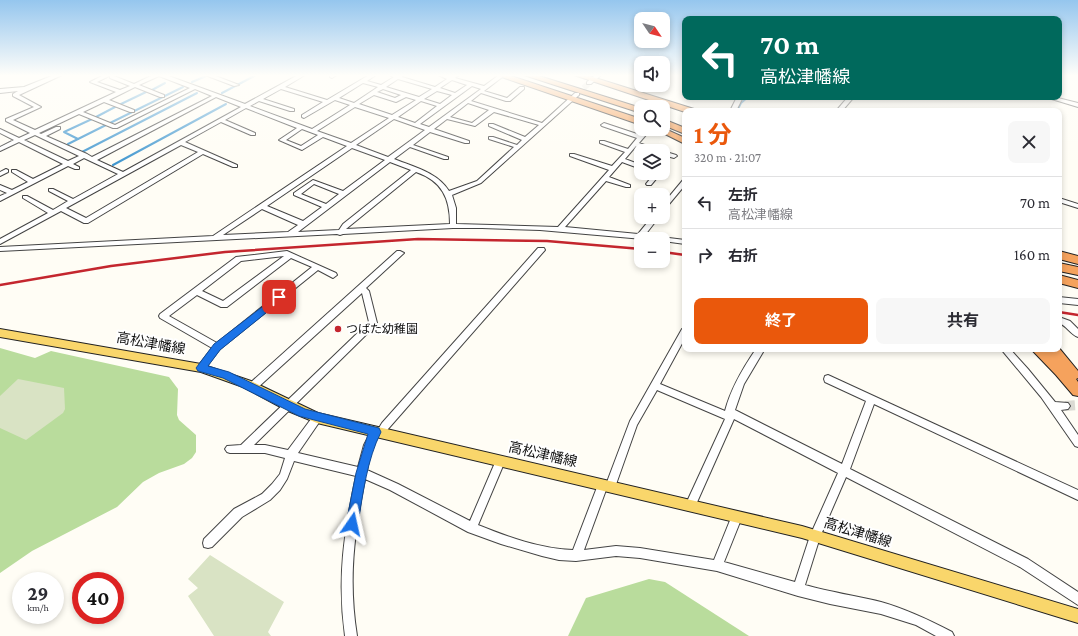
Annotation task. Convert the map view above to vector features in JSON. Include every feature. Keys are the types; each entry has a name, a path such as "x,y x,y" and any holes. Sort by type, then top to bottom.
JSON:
{"highway":[{"path":"597,105 634,119"},
{"path":"625,105 634,109"},
{"path":"670,110 682,111"},
{"path":"670,112 682,117"},
{"path":"670,113 682,119"},
{"path":"670,123 682,126"},
{"path":"670,124 682,130"},
{"path":"670,133 682,139"},
{"path":"1062,256 1078,260"},
{"path":"1062,261 1078,264"},
{"path":"1062,268 1078,271"},
{"path":"1062,276 1077,284"},
{"path":"1062,281 1077,284"},
{"path":"1062,287 1077,284"},
{"path":"1040,352 1078,391"},
{"path":"1055,352 1078,381"},
{"path":"1056,352 1078,371"},
{"path":"1057,369 1058,373 1078,398"}],"main road":[{"name":"高松津幡線","path":"0,333 201,368 225,374 288,406 317,418 815,536 1078,616"}],"street":[{"path":"34,105 38,107 8,120 43,135 123,174"},
{"path":"0,148 94,105"},
{"path":"116,105 132,111"},
{"path":"78,112 115,127 160,105"},
{"path":"94,159 198,105"},
{"path":"242,105 415,170 436,180 446,189 453,205 453,226"},
{"path":"276,105 292,110"},
{"path":"304,116 323,105"},
{"path":"313,131 355,105 467,142"},
{"path":"213,240 413,105"},
{"path":"436,105 441,106"},
{"path":"288,236 428,132 461,105"},
{"path":"477,105 543,125"},
{"path":"448,194 476,184 565,105"},
{"path":"0,242 246,106"},
{"path":"415,125 441,106"},
{"path":"446,117 473,125 492,110"},
{"path":"220,120 253,134"},
{"path":"491,125 511,132 514,135 527,140"},
{"path":"604,125 641,137 635,144"},
{"path":"43,135 58,128"},
{"path":"302,128 282,140 302,148 322,135"},
{"path":"0,131 77,168"},
{"path":"491,138 519,147"},
{"path":"180,142 235,166"},
{"path":"602,142 629,151"},
{"path":"560,229 634,145"},
{"path":"409,146 446,158"},
{"path":"61,208 86,221 203,152"},
{"path":"0,199 85,155"},
{"path":"572,155 613,169"},
{"path":"670,155 674,156"},
{"path":"621,160 634,164"},
{"path":"340,233 345,226 415,170"},
{"path":"14,172 33,182"},
{"path":"605,178 628,186"},
{"path":"649,184 652,180"},
{"path":"327,207 296,194 313,182 344,194"},
{"path":"670,199 682,185"},
{"path":"0,187 12,193"},
{"path":"51,190 73,202"},
{"path":"25,197 53,213"},
{"path":"1062,201 1078,206"},
{"path":"262,206 303,224"},
{"path":"643,232 650,224"},
{"path":"0,249 213,240 453,226 501,226 560,229 634,235"},
{"path":"670,240 682,242"},
{"path":"351,636 347,606 346,574 349,537 362,473 371,439 385,426 541,250"},
{"path":"217,347 163,316 239,259 287,253 333,275"},
{"path":"252,387 400,253"},
{"path":"196,291 224,305 290,255"},
{"path":"201,368 217,347 317,267"},
{"path":"244,448 373,323 365,290 361,289"},
{"path":"1062,300 1078,302"},
{"path":"1062,322 1078,334"},
{"path":"576,556 633,424 682,337"},
{"path":"690,506 729,421 729,411 741,380 759,352"},
{"path":"1008,352 1027,372 1054,406 1078,443"},
{"path":"828,379 1078,495"},
{"path":"654,386 729,417"},
{"path":"798,590 815,536 844,471 871,399"},
{"path":"1054,406 1065,406"},
{"path":"729,417 734,414 1024,563 1078,599"},
{"path":"208,543 238,513 266,497 276,487 284,476 292,456 317,418"},
{"path":"230,449 244,448 265,450 362,473 394,487 472,528 501,539 542,551 559,555 576,556 616,551 640,553 717,566 798,590 881,608 918,620 948,636"},
{"path":"472,528 500,461"},
{"path":"717,566 737,517"}],"green space":[{"path":"0,348 35,358 51,351 169,377 178,389 177,415 179,420 196,435 196,452 192,458 184,464 159,473 143,482 117,507 32,551 0,573"},
{"path":"18,379 64,388 65,409 63,413 26,440 0,428 0,396"},
{"path":"210,555 284,602 268,632 271,636 214,636 188,596 198,588 188,579"},
{"path":"649,579 665,582 749,636 568,636 586,598"}],"waterway":[{"path":"110,123 147,105"},
{"path":"82,152 174,105"},
{"path":"113,165 225,105"},
{"path":"96,117 115,107"},
{"path":"78,139 64,132 92,119"},
{"path":"78,139 106,125"},
{"path":"68,144 78,139"}],"tunnel":[{"path":"1065,406 1078,405"}],"railway":[{"path":"0,285 111,266 225,252 418,239 547,241 634,248"},
{"path":"670,253 682,255"},
{"path":"1062,312 1078,315"}],"place":[{"name":"つばた幼稚園","path":"338,329"}],"route":[{"path":"279,297 217,347 201,368 225,374 303,413 317,418 376,432 371,439 362,473 352,524"}]}
